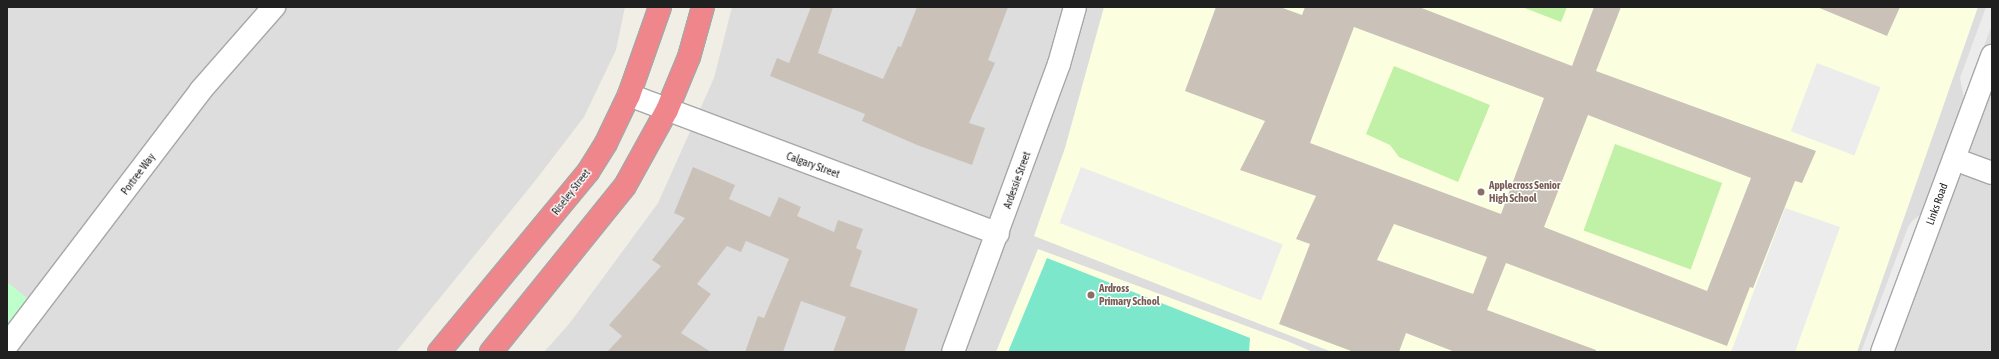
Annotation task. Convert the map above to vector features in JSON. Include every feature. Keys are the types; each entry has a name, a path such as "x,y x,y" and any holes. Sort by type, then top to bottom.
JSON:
{"highway":[{"name":"Riseley Street","path":"439,352 588,172 606,143 628,95 660,7"},
{"path":"491,352 626,186 667,110 688,57 703,7"}],"street":[{"name":"Portree Way","path":"7,344 201,90 274,7"},
{"name":"Ardessie Street","path":"953,352 998,234 1059,64 1075,7"},
{"name":"Links Road","path":"1882,352 1992,56"},
{"name":"Calgary Street","path":"628,95 998,234"},
{"path":"1954,159 1992,173"}],"shaded area":[{"path":"7,7 625,7 616,50 584,117 535,181 396,352 7,352"},
{"name":"Applecross Senior High School","path":"732,7 1992,7 1992,352 544,352 569,324 658,203 714,78"},
{"name":"Applecross Senior High School","path":"1104,7 1978,7 1857,352 1332,352 1034,236 1065,148"},
{"path":"1986,7 1992,7 1992,25 1964,99 1960,78"},
{"path":"1817,63 1880,87 1854,156 1791,131"},
{"path":"1081,167 1283,244 1261,300 1059,223"},
{"path":"1785,208 1840,227 1795,352 1731,352"},
{"path":"1929,208 1872,352 1861,352 1908,227 1912,221"},
{"name":"Ardross Primary School","path":"1038,249 1287,341 1313,352 996,352"}],"green space":[{"path":"1522,7 1567,7 1561,22"},
{"path":"1394,66 1490,105 1458,182 1399,157 1390,145 1366,134"},
{"path":"1615,144 1722,183 1691,269 1584,230"},
{"name":"Ardross Primary School","path":"1047,258 1250,338 1249,352 1008,352"},
{"path":"7,282 38,307 7,334"}],"building":[{"path":"811,7 833,7 818,53 883,79 898,46 901,47 917,7 1008,7 988,60 995,63 969,123 985,128 972,165 917,145 862,121 865,114 770,76 777,58 789,63"},
{"path":"1216,7 1280,7 1302,15 1305,7 1419,7 1572,66 1594,7 1621,7 1596,71 1816,151 1802,183 1795,181 1753,288 1750,287 1727,346 1506,263 1487,310 1596,350 1596,352 1455,352 1406,333 1399,352 1354,352 1279,324 1310,244 1296,239 1316,196 1240,170 1265,121 1185,91","holes":["1354,27 1544,98 1501,214 1310,143","1588,115 1751,178 1707,291 1544,227","1394,224 1487,257 1473,294 1377,260"]},
{"path":"1817,7 1900,7 1887,36"},
{"path":"693,167 735,185 729,199 770,217 779,197 801,207 797,216 834,232 838,220 863,229 856,248 862,251 850,286 918,309 904,352 833,352 846,317 801,301 783,352 745,352 758,316 764,318 789,259 746,241 741,252 727,246 697,284 711,294 681,333 711,352 607,352 622,336 609,325 661,266 652,260 685,218 674,213"}],"place":[{"name":"Applecross Senior High School","path":"1481,192"},
{"name":"Ardross Primary School","path":"1091,295"}]}
